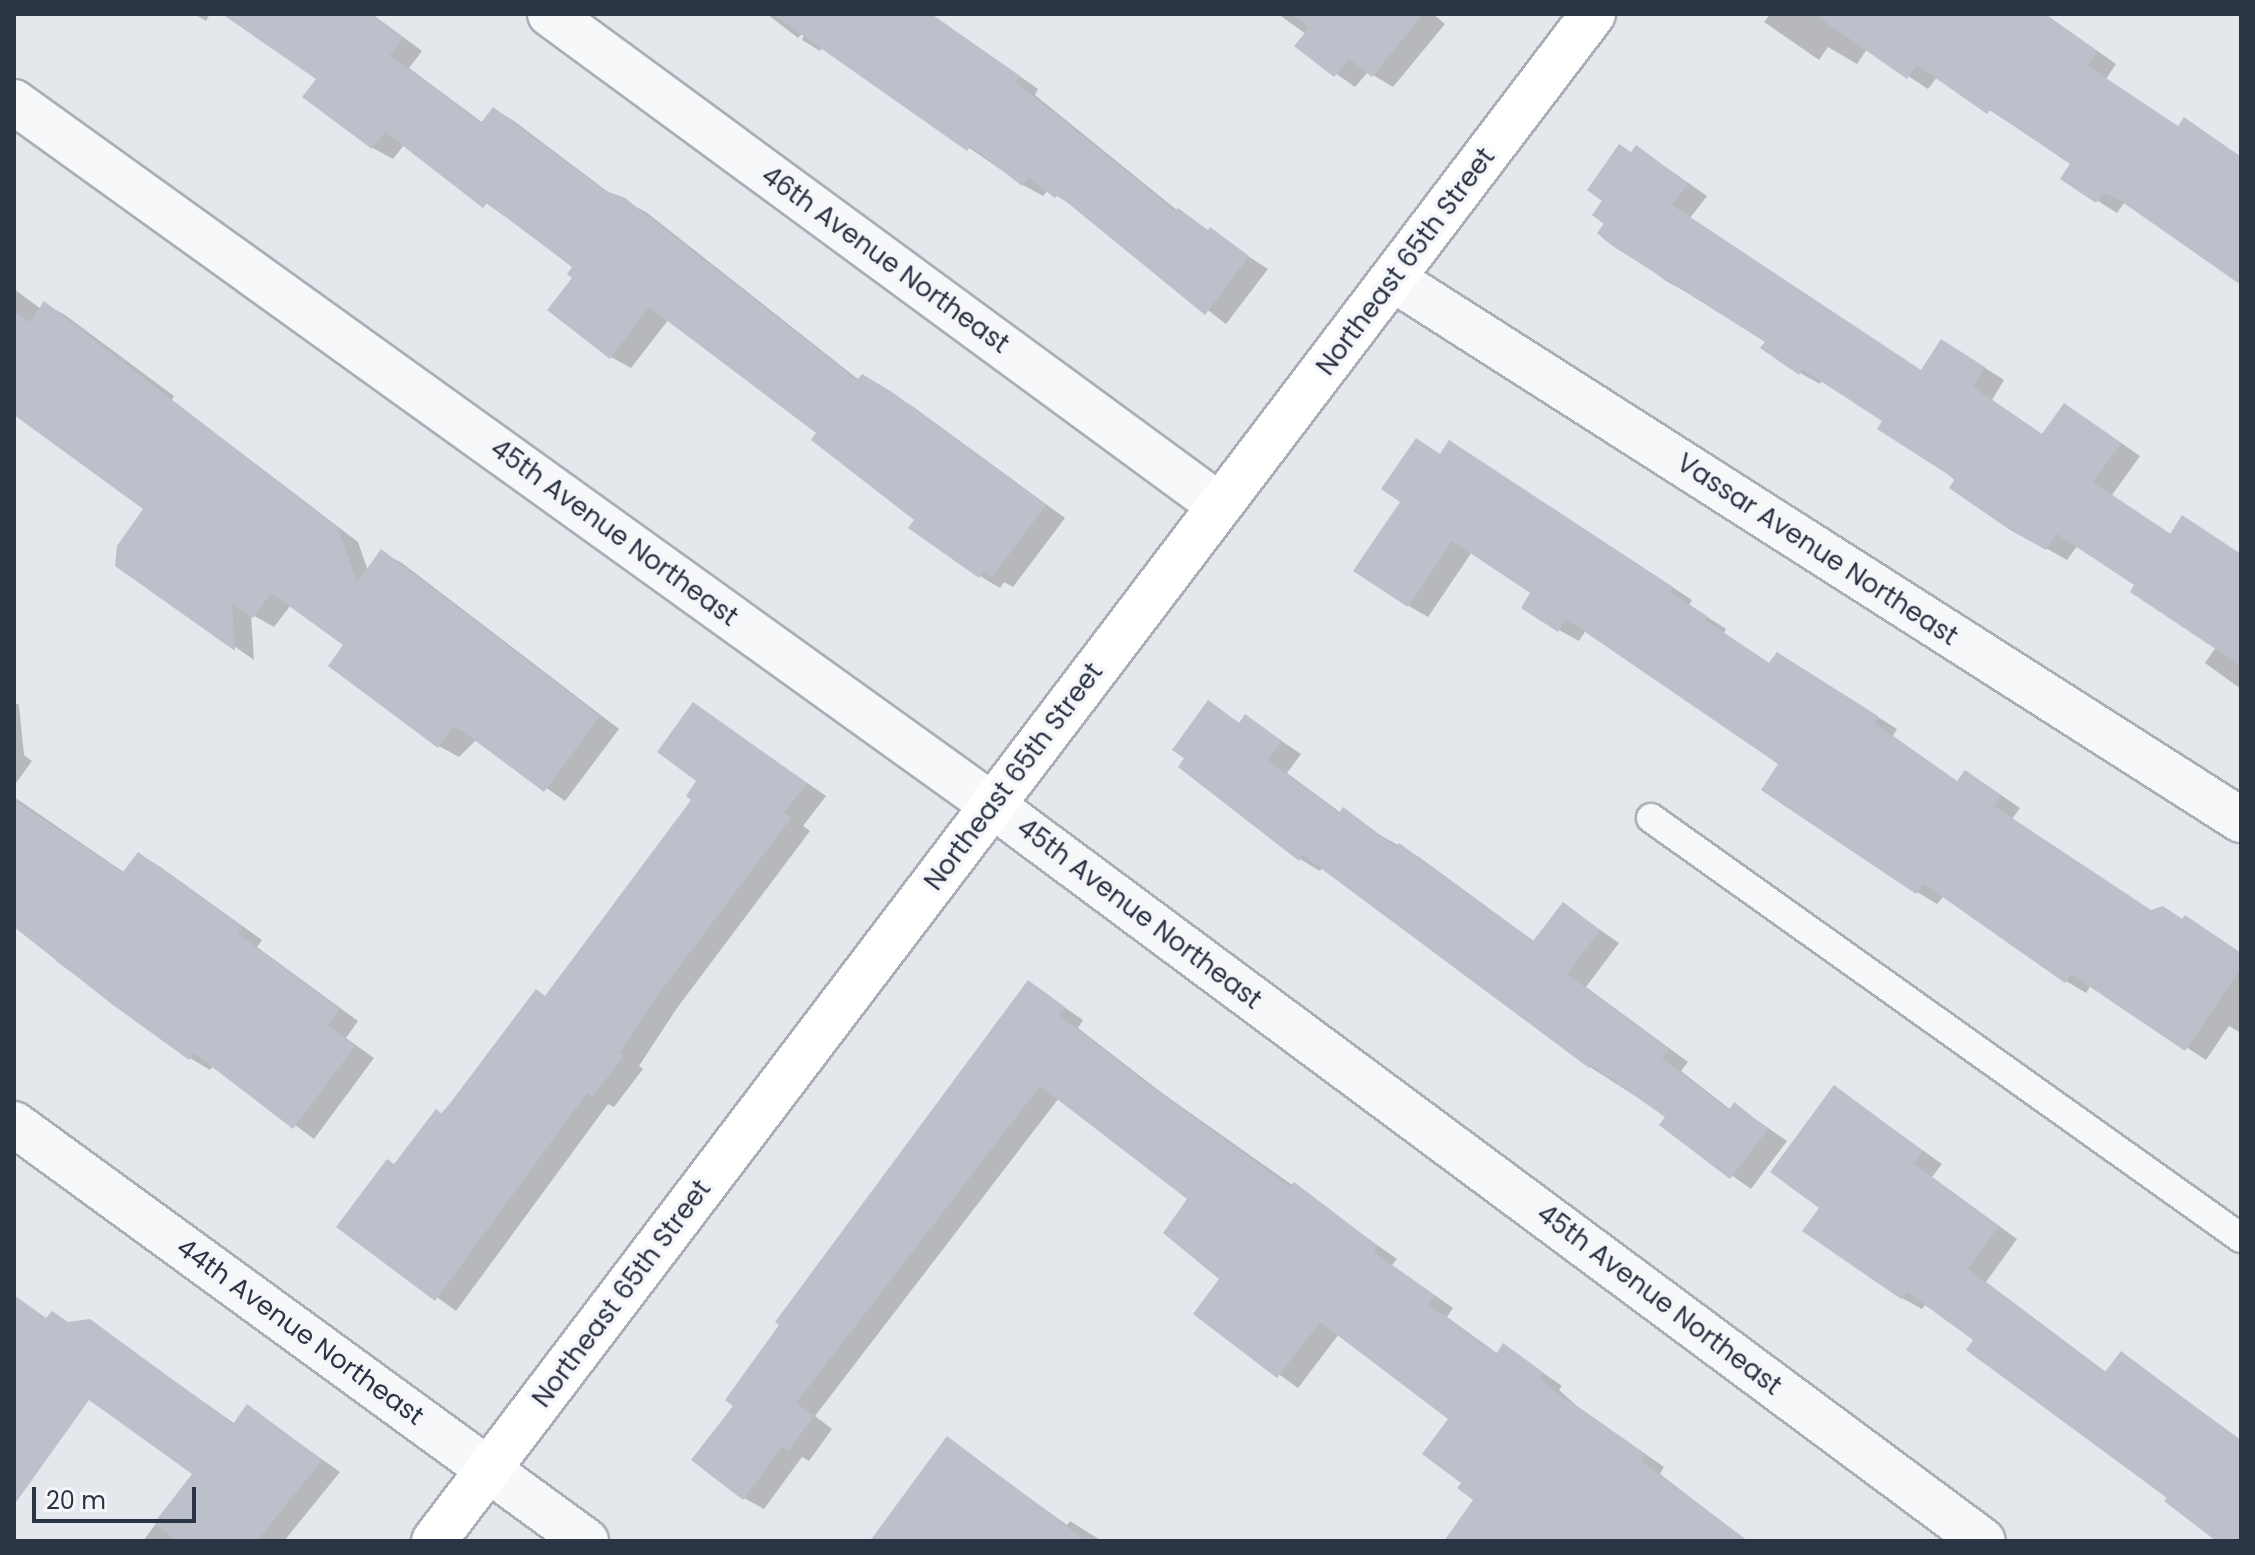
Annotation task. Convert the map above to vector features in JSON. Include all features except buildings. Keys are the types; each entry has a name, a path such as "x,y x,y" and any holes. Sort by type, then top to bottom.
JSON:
{"main road":[{"name":"Northeast 65th Street","path":"434,1541 1593,14"}],"street":[{"name":"46th Avenue Northeast","path":"550,14 1220,506"},
{"name":"45th Avenue Northeast","path":"14,102 992,805 1983,1541"},
{"name":"Vassar Avenue Northeast","path":"1393,279 2241,820"},
{"name":"44th Avenue Northeast","path":"14,1124 586,1541"}],"lane":[{"path":"1651,818 2241,1238"}]}
